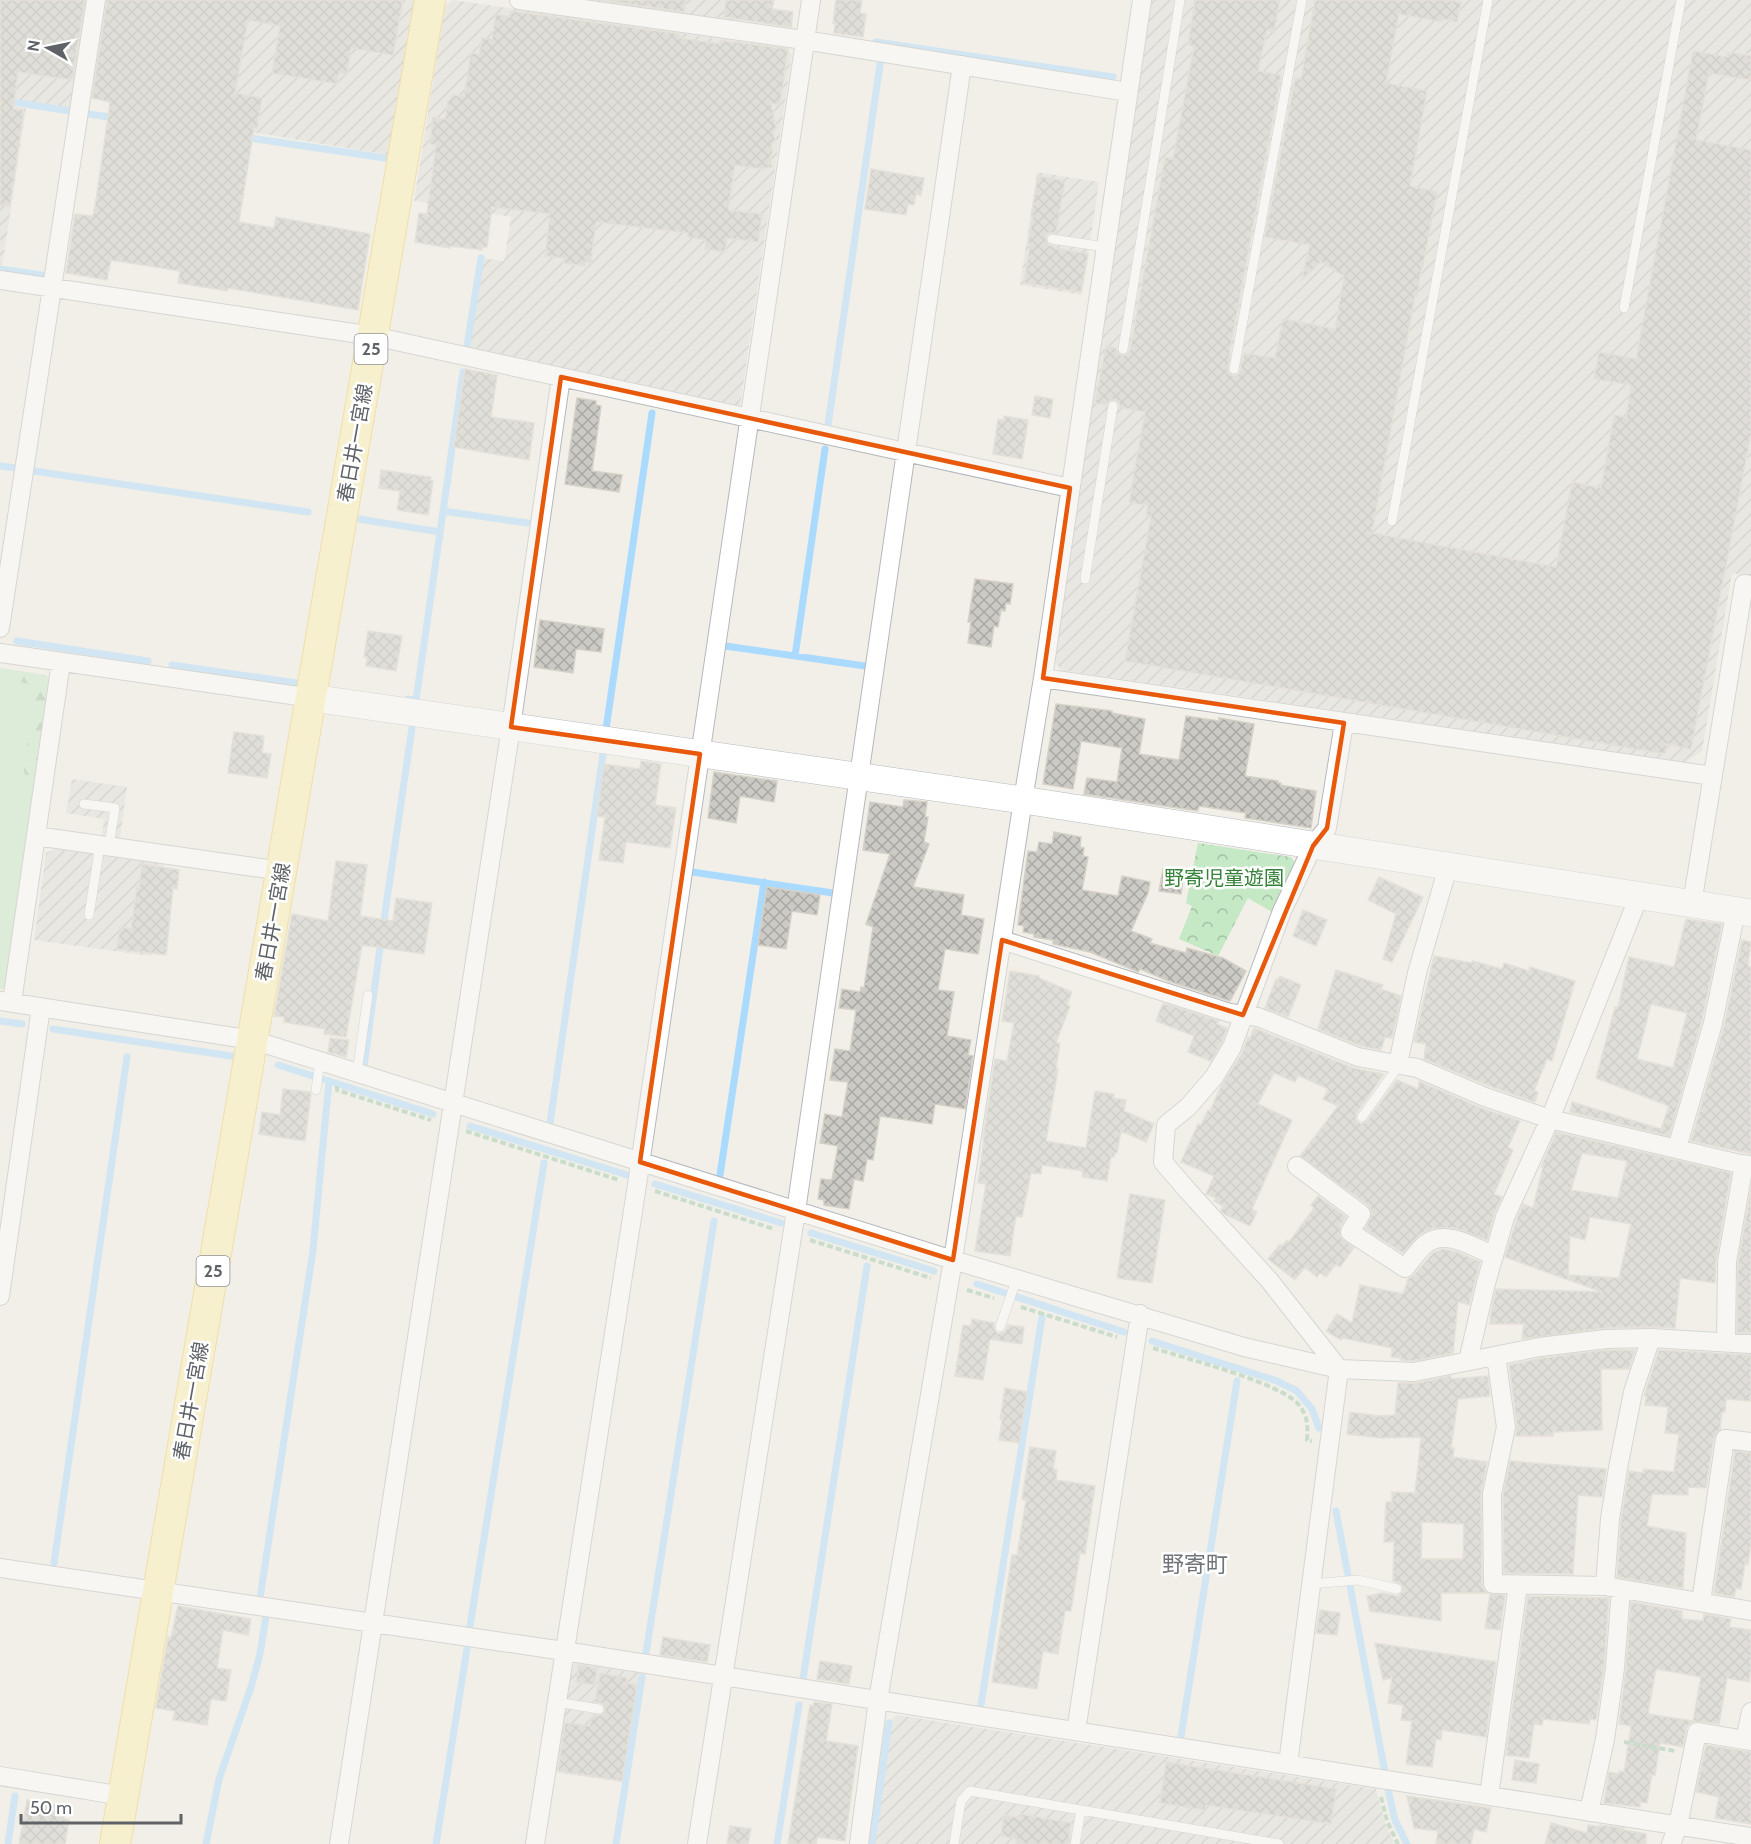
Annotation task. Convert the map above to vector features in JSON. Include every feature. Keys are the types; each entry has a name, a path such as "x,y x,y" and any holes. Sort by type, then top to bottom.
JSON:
{"main road":[{"name":"春日井一宮線","path":"115,1844 430,0"}],"street":[{"path":"0,628 96,0"},
{"path":"519,0 804,40 1128,92"},
{"path":"535,1844 637,1185 810,0"},
{"path":"859,1844 878,1700 953,1260 1043,678 1142,0"},
{"path":"697,1844 796,1211 963,65"},
{"path":"0,280 373,336 1070,488"},
{"path":"339,1844 511,727 561,377"},
{"path":"1692,904 1744,584 1751,585"},
{"path":"0,653 1023,800 1743,912 1677,1148"},
{"path":"61,662 36,836 6,1001 253,1040 319,1066 357,1072 953,1260 1015,1284 1140,1314 1244,1347 1339,1369 1414,1372 1540,1347 1606,1339 1651,1338 1751,1344"},
{"path":"1043,678 1713,776"},
{"path":"1288,1764 1339,1369 1269,1280 1164,1162 1166,1125 1188,1107 1214,1077 1232,1047 1282,911 1313,846 1327,828 1344,723"},
{"path":"36,836 282,871"},
{"path":"1399,1064 1416,973 1448,867"},
{"path":"1468,1361 1485,1283 1505,1217 1550,1119 1640,896"},
{"path":"1002,940 1230,1013 1258,1017 1358,1057 1417,1068 1485,1097 1550,1119 1748,1165 1727,1262 1726,1342"},
{"path":"0,1296 41,1007"},
{"path":"1297,1166 1361,1214 1350,1232 1405,1268 1427,1243 1439,1238 1451,1238 1494,1256"},
{"path":"1076,1731 1140,1314"},
{"path":"1589,1812 1605,1738 1615,1668 1610,1519 1633,1392 1651,1338"},
{"path":"1496,1356 1506,1427 1492,1494 1493,1584 1613,1588 1751,1611"},
{"path":"1701,1602 1725,1439 1751,1442"},
{"path":"0,1568 564,1651 1751,1837"},
{"path":"1489,1796 1518,1585"},
{"path":"1671,1844 1678,1826 1697,1732 1748,1740 1751,1712"},
{"path":"0,1776 123,1796"}],"lane":[{"path":"1123,349 1180,0"},
{"path":"1234,369 1302,0"},
{"path":"1392,521 1488,0"},
{"path":"1624,308 1680,0"},
{"path":"1052,239 1105,247"},
{"path":"1085,579 1113,406"},
{"path":"84,804 115,808 104,845 89,915"},
{"path":"357,1072 368,995"},
{"path":"1362,1117 1399,1064"},
{"path":"316,1087 319,1066"},
{"path":"1000,1327 1015,1284"},
{"path":"1311,1584 1358,1580 1397,1589"},
{"path":"556,1702 599,1709"},
{"path":"954,1844 961,1801 970,1791 1279,1844"},
{"path":"1075,1844 1081,1810"}],"path":[{"path":"337,1089 1270,1385 1298,1403 1308,1420 1307,1440 1330,1443"},
{"path":"1605,1738 1693,1754"},
{"path":"1383,1779 1387,1821 1398,1844"}],"highlighted area":[{"path":"561,377 1070,488 1043,678 1344,723 1327,828 1313,846 1243,1015 1002,940 953,1260 640,1162 700,754 511,727"}],"shaded area":[{"path":"0,0 89,0 72,108 0,97"},
{"path":"217,0 416,0 389,155 196,123"},
{"path":"453,0 785,48 792,54 740,406 468,347 482,258 504,261 511,217 414,201 445,6"},
{"path":"582,0 740,0 737,22"},
{"path":"1152,0 1751,0 1751,576 1732,573 1702,751 1686,762 1061,670 1054,660"},
{"path":"0,104 26,108 2,267 0,267"},
{"path":"1037,172 1099,182 1082,295 1020,285"},
{"path":"72,779 127,787 120,838 102,835 104,819 66,813"},
{"path":"55,849 164,864 151,956 34,940 46,853"},
{"path":"576,1663 640,1673 623,1782 553,1772 570,1667"},
{"path":"897,1715 1376,1789 1385,1823 1395,1844 873,1844 890,1721"}],"green space":[{"path":"0,668 46,675 51,682 8,984 2,989 0,989"},
{"path":"20,674 43,678 48,685 34,775 25,775 24,768 34,685 20,682"},
{"name":"野寄児童遊園","path":"1198,843 1291,857 1296,865 1272,912 1248,898 1218,956 1179,939 1192,906 1186,903"}],"building":[{"path":"0,0 85,0 72,80 18,72 13,109 24,110 10,206 0,206"},
{"path":"107,0 403,0 393,55 351,48 347,74 339,73 337,84 272,73 280,26 248,20 235,93 262,98 257,128 254,128 239,222 274,228 276,217 370,234 358,310 228,288 227,291 178,283 180,271 111,260 107,280 66,273 75,214 93,216 96,200 110,102 92,98"},
{"path":"600,0 686,0 684,12"},
{"path":"726,0 774,0 772,9 793,12 791,27 724,17"},
{"path":"836,0 862,0 860,13 866,14 863,37 834,33"},
{"path":"1195,0 1280,0 1274,32 1267,30 1258,71 1281,75 1230,350 1228,371 1233,376 1239,374 1244,353 1275,358 1283,319 1335,329 1344,276 1321,262 1301,281 1310,245 1265,237 1295,78 1301,79 1315,0 1449,0 1461,2 1457,22 1443,19 1443,22 1399,14 1386,83 1427,91 1410,186 1437,192 1417,296 1415,296 1372,533 1556,567 1572,482 1601,488 1614,415 1626,417 1631,385 1594,379 1599,352 1636,359 1693,51 1727,57 1728,52 1751,56 1751,80 1709,73 1696,140 1751,150 1751,434 1691,749 1667,744 1665,754 1125,661 1151,516 1146,515 1148,506 1129,502 1145,412 1120,407 1115,400 1110,400 1106,405 1095,403 1106,346 1116,348 1121,355 1126,355 1130,350 1165,157 1173,159 1194,46 1188,45"},
{"path":"511,11 680,34 680,38 720,44 720,40 788,49 780,105 771,103 776,128 773,133 775,140 771,145 772,167 761,169 735,165 728,210 762,214 758,242 727,238 725,252 705,249 706,240 688,237 688,233 596,222 591,263 585,262 585,266 563,263 564,258 545,256 550,214 492,207 487,247 482,247 482,250 450,246 450,248 415,242 419,213 427,214 436,145 430,144 433,117 445,119 448,101 453,95 464,96 471,53 479,54 482,38 492,39 496,14 510,17"},
{"path":"871,169 924,178 921,195 916,194 914,205 908,204 906,215 865,209"},
{"path":"1038,176 1065,181 1056,233 1046,235 1046,241 1054,248 1088,254 1081,292 1024,283"},
{"path":"465,369 497,375 491,417 534,423 529,460 454,447"},
{"path":"1035,396 1053,399 1050,418 1032,415"},
{"path":"577,398 596,401 596,405 601,406 592,471 622,475 619,492 565,484"},
{"path":"1004,416 1028,420 1022,459 993,454 998,419 1004,420"},
{"path":"381,470 431,477 430,480 433,481 428,515 397,510 400,491 379,488"},
{"path":"975,579 1013,584 1010,604 1006,603 1005,611 1001,610 998,627 994,626 991,647 968,643 971,622 968,622"},
{"path":"540,620 604,629 601,652 576,649 573,673 534,667"},
{"path":"368,631 402,636 396,671 366,666 367,657 364,657"},
{"path":"1056,704 1112,711 1112,713 1145,719 1139,754 1179,760 1186,716 1219,721 1219,718 1254,724 1245,776 1278,781 1280,785 1316,791 1311,828 1245,818 1246,813 1199,806 1198,811 1084,794 1087,778 1117,782 1122,748 1081,741 1073,789 1043,784"},
{"path":"234,732 264,736 262,753 271,754 267,778 228,773"},
{"path":"641,761 661,764 655,805 676,808 670,848 626,842 623,863 599,860 605,817 597,816 604,764 640,769"},
{"path":"714,772 777,781 774,802 740,796 736,823 708,818"},
{"path":"904,800 927,802 925,817 928,817 924,842 929,844 913,887 964,895 961,915 984,919 978,954 945,949 938,990 954,992 947,1036 971,1040 968,1055 973,1056 965,1109 935,1104 932,1124 880,1116 873,1160 867,1159 863,1181 854,1179 849,1209 824,1205 824,1200 818,1199 821,1179 832,1180 838,1146 820,1143 825,1114 842,1117 848,1082 830,1080 835,1049 850,1051 856,1010 839,1008 842,989 860,992 861,987 864,988 873,927 866,924 890,854 863,850 870,802 903,807"},
{"path":"1054,832 1081,837 1080,847 1084,848 1083,856 1088,857 1082,890 1118,896 1122,876 1150,882 1148,893 1131,931 1152,939 1150,943 1186,953 1187,948 1223,958 1246,971 1230,1001 1171,982 1140,969 1138,972 1090,952 1053,944 1053,940 1034,937 1034,934 1023,932 1024,926 1018,925 1028,851 1037,852 1039,842 1052,844"},
{"path":"336,861 367,865 360,916 393,921 396,898 432,903 424,954 362,945 346,1037 324,1034 325,1029 284,1022 284,1017 274,1016 292,914 328,921"},
{"path":"142,864 179,870 177,889 173,888 166,955 117,949 120,927 131,929"},
{"path":"1163,869 1184,872 1181,894 1159,891"},
{"path":"1379,877 1423,897 1392,962 1383,959 1396,914 1368,900"},
{"path":"767,887 820,895 817,915 792,911 786,949 758,945"},
{"path":"1303,910 1327,920 1316,946 1293,936"},
{"path":"1686,919 1722,924 1702,1020 1669,1136 1570,1112 1572,1102 1661,1129 1669,1106 1596,1078 1615,1007 1618,1008 1629,957 1674,967","holes":["1651,1004 1687,1013 1673,1068 1637,1059"]},
{"path":"1742,940 1751,942 1748,966 1751,967 1751,1154 1691,1141 1724,1026"},
{"path":"1434,956 1472,963 1473,961 1502,969 1504,963 1529,971 1530,967 1575,981 1552,1061 1547,1059 1534,1091 1538,1092 1535,1102 1424,1059 1426,1044 1414,1042"},
{"path":"1336,970 1383,985 1381,989 1401,996 1392,1038 1385,1037 1381,1050 1361,1046 1318,1029"},
{"path":"1010,971 1039,976 1072,992 1067,1005 1070,1006 1056,1043 1060,1043 1056,1069 1058,1069 1046,1141 1086,1148 1095,1091 1114,1094 1113,1098 1126,1100 1124,1111 1154,1124 1146,1142 1121,1131 1117,1153 1114,1157 1111,1156 1107,1181 1082,1177 1083,1171 1042,1165 1041,1174 1031,1173 1022,1217 1016,1216 1010,1256 975,1251 986,1184 978,1183 995,1059 1007,1061 1014,1023 1002,1021"},
{"path":"1280,976 1301,985 1288,1017 1265,1008 1276,979 1278,980"},
{"path":"1163,1003 1219,1021 1217,1024 1227,1028 1211,1061 1188,1052 1194,1036 1156,1021"},
{"path":"1254,1028 1354,1068 1384,1074 1356,1114 1356,1120 1361,1124 1367,1121 1397,1080 1418,1089 1419,1081 1481,1108 1520,1121 1508,1147 1513,1150 1494,1194 1502,1197 1494,1214 1487,1240 1455,1228 1433,1228 1420,1234 1403,1253 1365,1229 1372,1215 1368,1205 1300,1156 1338,1106 1323,1099 1328,1089 1298,1075 1295,1082 1274,1073 1258,1104 1292,1120 1252,1209 1257,1212 1250,1226 1224,1214 1221,1211 1223,1206 1214,1201 1216,1198 1206,1194 1214,1176 1181,1162 1198,1124 1201,1125 1208,1110 1210,1111 1221,1086 1242,1053"},
{"path":"330,1038 349,1040 346,1057 328,1052"},
{"path":"283,1089 311,1094 305,1141 259,1134 262,1112 280,1115"},
{"path":"1556,1132 1731,1173 1716,1260 1715,1283 1680,1278 1675,1328 1605,1328 1522,1339 1524,1324 1490,1324 1496,1289 1603,1292 1568,1280 1505,1257 1523,1204 1533,1208 1543,1167 1541,1167","holes":["1582,1153 1627,1161 1618,1198 1571,1190","1590,1217 1631,1224 1619,1278 1570,1275 1568,1280 1570,1236 1585,1240"]},
{"path":"1751,1189 1751,1333 1737,1332 1738,1263"},
{"path":"1130,1194 1165,1200 1152,1283 1117,1278"},
{"path":"1318,1196 1346,1217 1340,1227 1340,1237 1354,1248 1340,1267 1336,1264 1326,1277 1320,1273 1317,1277 1305,1267 1295,1280 1268,1259 1280,1244 1282,1246 1287,1240 1289,1242 1314,1208 1311,1205"},
{"path":"1443,1249 1457,1252 1480,1262 1469,1305 1458,1302 1453,1353 1413,1361 1401,1360 1401,1358 1391,1357 1392,1348 1343,1338 1341,1340 1326,1331 1337,1314 1352,1323 1360,1285 1403,1294 1408,1279 1433,1253"},
{"path":"972,1319 994,1323 994,1329 998,1334 1005,1332 1008,1325 1024,1327 1022,1344 990,1339 983,1380 955,1376 963,1325 971,1326"},
{"path":"1607,1350 1635,1350 1629,1369 1601,1369 1602,1430 1553,1432 1553,1436 1516,1436 1517,1425 1509,1365 1542,1358"},
{"path":"1659,1350 1751,1355 1751,1401 1726,1399 1720,1429 1714,1437 1706,1488 1688,1487 1688,1495 1652,1494 1647,1526 1686,1533 1683,1588 1617,1577 1621,1520 1629,1471 1643,1473 1644,1469 1674,1472 1679,1434 1665,1433 1668,1407 1645,1405 1646,1396 1644,1396"},
{"path":"1451,1376 1451,1379 1488,1376 1490,1396 1458,1399 1451,1448 1454,1448 1453,1457 1487,1462 1481,1494 1482,1584 1487,1593 1441,1593 1441,1621 1370,1611 1367,1596 1383,1593 1398,1596 1403,1591 1402,1585 1393,1581 1394,1542 1384,1542 1386,1502 1392,1502 1392,1492 1415,1493 1421,1437 1381,1438 1347,1434 1350,1412 1380,1416 1395,1415 1398,1383 1416,1383","holes":["1422,1522 1464,1524 1463,1559 1421,1559"]},
{"path":"1005,1388 1027,1392 1019,1443 999,1440"},
{"path":"1030,1447 1056,1451 1053,1469 1057,1470 1056,1480 1095,1486 1085,1554 1080,1553 1071,1611 1065,1611 1058,1654 1043,1651 1037,1689 992,1682 1012,1555 1017,1555 1026,1500 1022,1499"},
{"path":"1735,1451 1751,1453 1751,1543 1741,1589 1736,1588 1734,1597 1714,1593"},
{"path":"1510,1461 1606,1469 1602,1497 1578,1495 1573,1574 1504,1573 1503,1495"},
{"path":"1490,1594 1505,1595 1500,1630 1485,1628"},
{"path":"1528,1596 1609,1598 1604,1667 1596,1720 1590,1719 1589,1724 1543,1719 1542,1725 1534,1724 1529,1758 1506,1755"},
{"path":"1631,1602 1682,1611 1682,1619 1703,1621 1704,1614 1731,1619 1729,1627 1751,1630 1749,1682 1727,1678 1719,1724 1694,1721 1689,1724 1683,1747 1660,1743 1655,1775 1652,1775 1647,1803 1640,1802 1640,1807 1604,1803 1609,1772 1619,1774 1619,1771 1624,1772 1631,1726 1619,1724","holes":["1656,1669 1701,1677 1693,1721 1648,1714"]},
{"path":"178,1606 251,1619 248,1635 223,1630 217,1668 231,1670 226,1701 211,1699 207,1725 173,1720 175,1711 156,1708 168,1637 171,1638"},
{"path":"1320,1610 1340,1613 1337,1635 1316,1633"},
{"path":"663,1637 710,1645 707,1662 660,1655"},
{"path":"1375,1643 1496,1662 1486,1737 1442,1730 1441,1740 1436,1739 1432,1767 1406,1764 1412,1721 1401,1720 1403,1705 1388,1703 1392,1678 1383,1680"},
{"path":"820,1661 852,1666 849,1684 817,1679"},
{"path":"579,1665 597,1668 595,1685 576,1682"},
{"path":"600,1673 627,1678 626,1683 637,1685 622,1781 558,1771 565,1723 590,1726 593,1715 602,1715 605,1711 604,1704 595,1702"},
{"path":"814,1702 832,1704 826,1741 858,1746 845,1841 817,1837 816,1844 788,1844 810,1705 813,1706"},
{"path":"1706,1745 1751,1752 1751,1824 1715,1818 1719,1797 1696,1792"},
{"path":"1515,1760 1539,1764 1536,1783 1512,1780"},
{"path":"1166,1762 1336,1789 1331,1824 1206,1805 1205,1810 1160,1803"},
{"path":"1407,1796 1491,1808 1486,1832 1474,1829 1471,1844 1436,1844 1438,1831 1414,1828"},
{"path":"27,1800 67,1807 64,1819 69,1820 65,1844 19,1844"},
{"path":"1021,1814 1071,1823 1068,1844 1016,1844 1017,1839 1001,1836 1004,1815 1021,1818"},
{"path":"1551,1823 1587,1833 1588,1825 1624,1828 1624,1830 1646,1834 1646,1844 1545,1844"},
{"path":"730,1826 751,1829 748,1844 727,1844"}],"waterway":[{"path":"876,42 1113,77"},
{"path":"828,425 880,64"},
{"path":"0,100 70,111"},
{"path":"89,114 116,118"},
{"path":"243,137 385,158"},
{"path":"467,346 481,258"},
{"path":"0,269 41,275"},
{"path":"408,699 416,700 463,372"},
{"path":"606,729 652,413"},
{"path":"795,656 825,449"},
{"path":"0,466 16,468"},
{"path":"34,471 308,512"},
{"path":"443,511 528,523"},
{"path":"359,519 440,532"},
{"path":"17,641 148,661"},
{"path":"725,646 865,666"},
{"path":"172,665 296,683"},
{"path":"383,927 412,728"},
{"path":"550,1123 603,754"},
{"path":"692,872 833,893"},
{"path":"720,1175 764,882"},
{"path":"364,1066 381,941"},
{"path":"0,1021 22,1024"},
{"path":"53,1029 231,1056"},
{"path":"54,1563 127,1057"},
{"path":"278,1065 433,1114"},
{"path":"260,1598 313,1250 329,1081"},
{"path":"470,1126 627,1175"},
{"path":"470,1626 544,1163"},
{"path":"655,1184 781,1223"},
{"path":"646,1653 714,1221"},
{"path":"811,1233 934,1271"},
{"path":"803,1679 867,1266"},
{"path":"977,1284 1124,1332"},
{"path":"981,1705 1042,1317"},
{"path":"1152,1341 1277,1381 1297,1391 1312,1409 1319,1428"},
{"path":"1181,1736 1237,1381"},
{"path":"1336,1511 1389,1794 1395,1820 1407,1844"},
{"path":"206,1844 219,1779 251,1687 260,1654 266,1616"},
{"path":"436,1844 467,1649"},
{"path":"616,1844 642,1677"},
{"path":"777,1844 799,1705"},
{"path":"872,1844 889,1723"},
{"path":"8,1844 15,1796"}],"district":[{"name":"野寄町","path":"1195,1564"}]}
